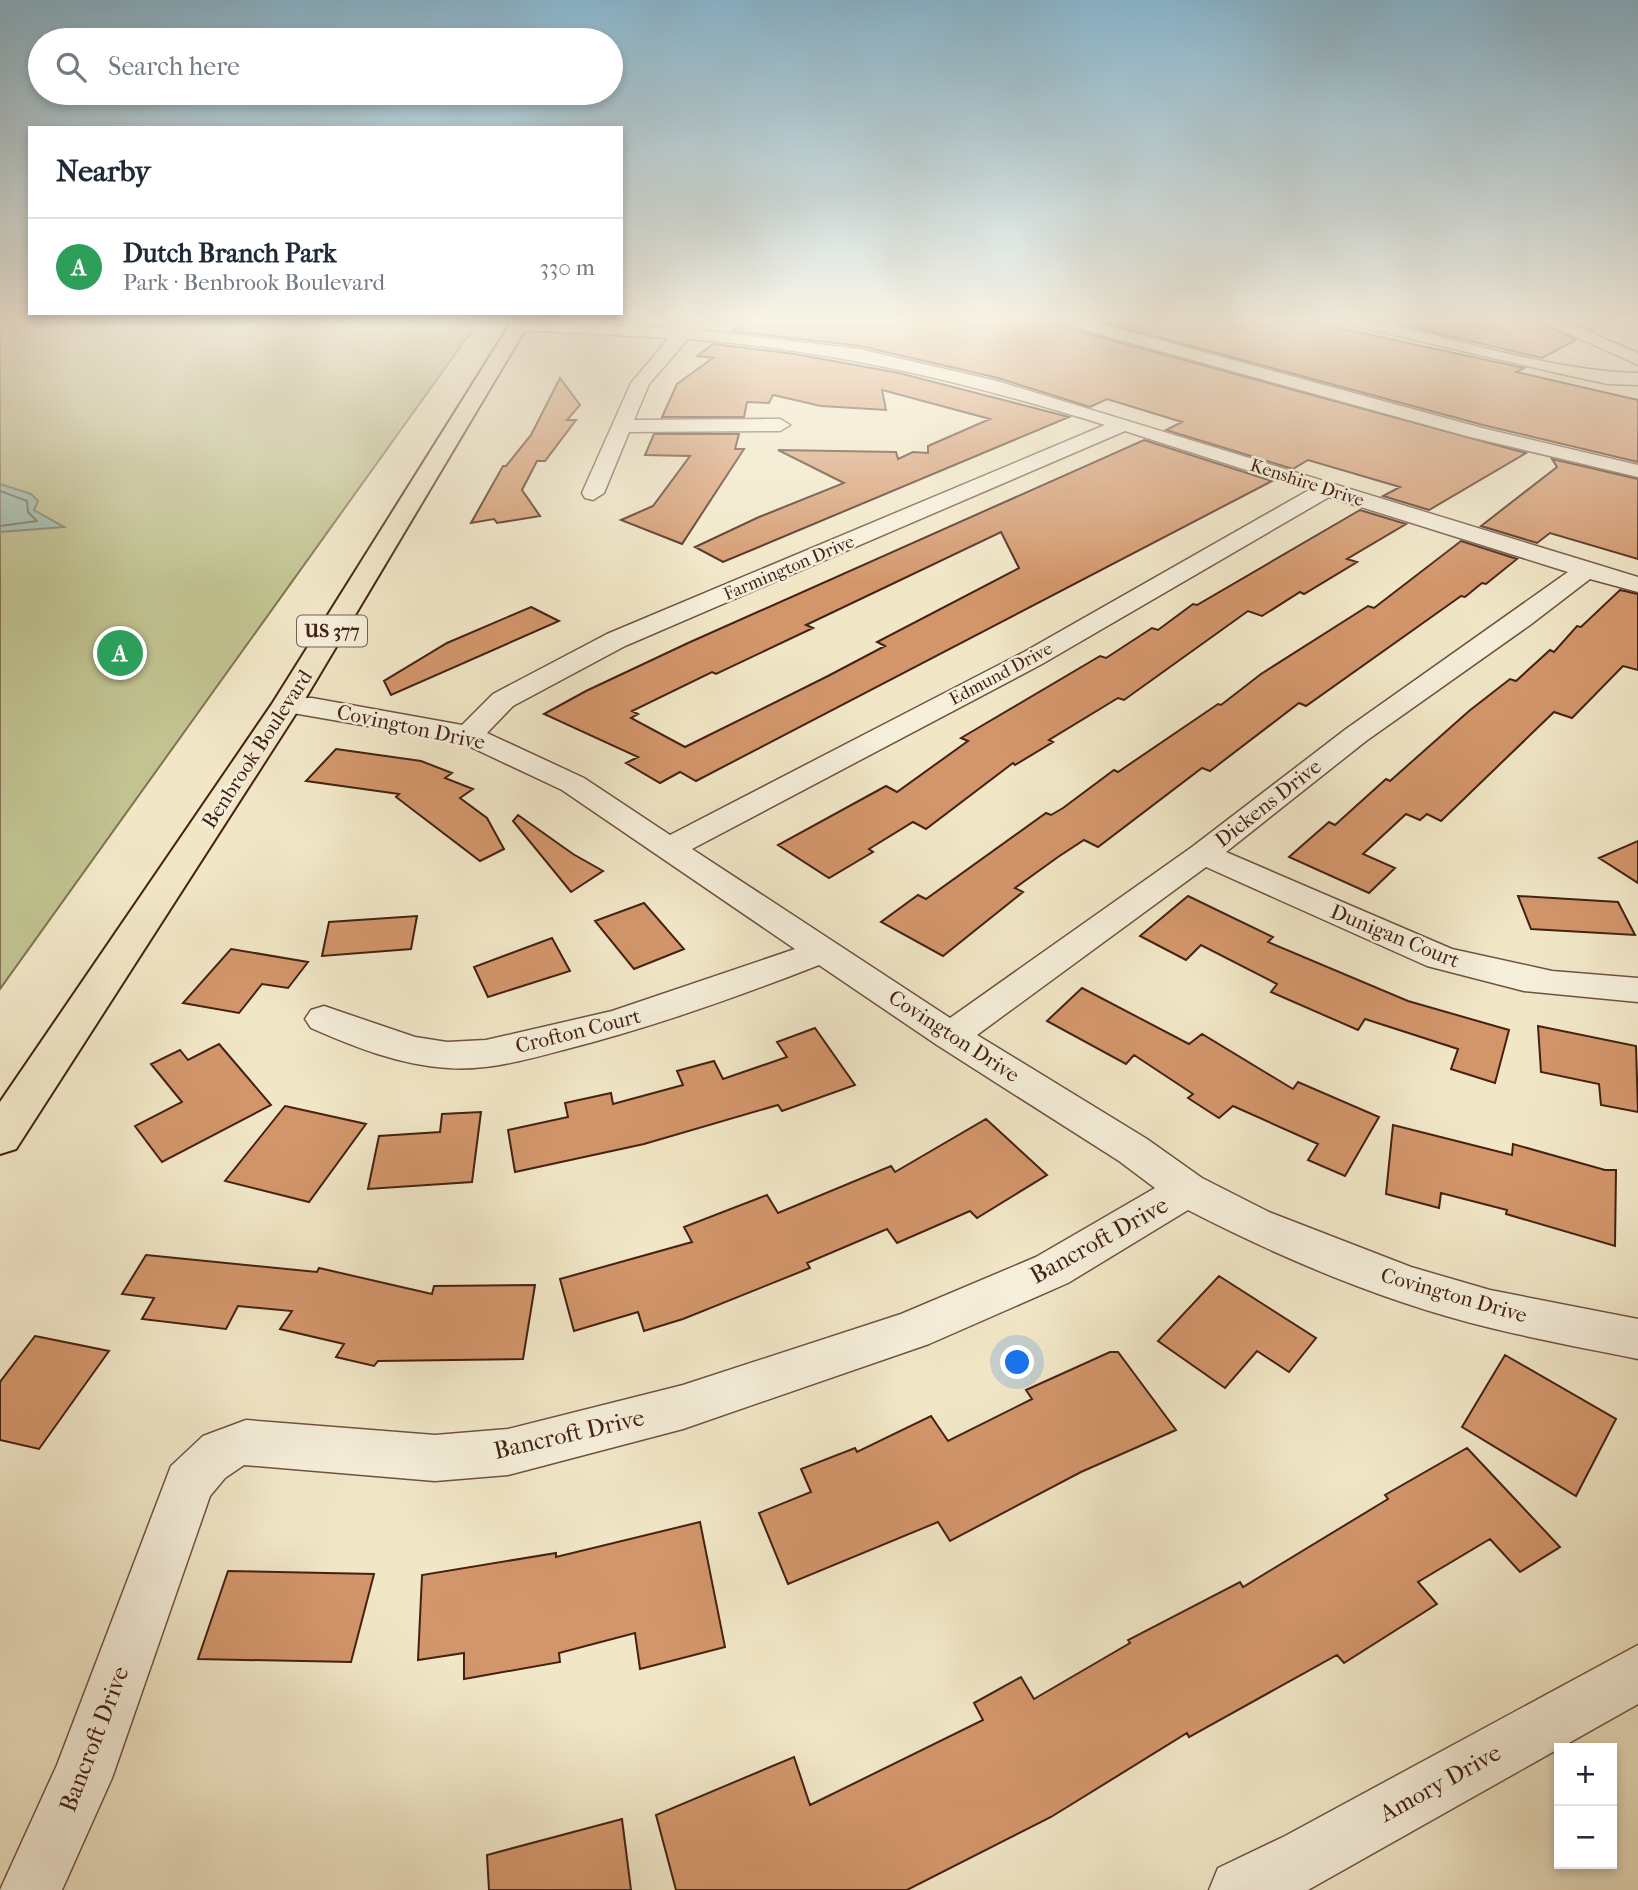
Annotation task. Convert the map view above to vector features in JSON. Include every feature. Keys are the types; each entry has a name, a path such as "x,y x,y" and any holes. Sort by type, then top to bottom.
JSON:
{"highway":[{"name":"Benbrook Boulevard","path":"0,1137 287,704 469,406"}],"street":[{"path":"593,493 631,406"},
{"name":"Kenshire Drive","path":"1063,406 1638,585"},
{"path":"1381,406 1477,433 1638,471"},
{"name":"Farmington Drive","path":"468,735 503,700 616,640 1124,424"},
{"path":"622,425 780,425"},
{"name":"Edmund Drive","path":"668,848 1033,659 1327,489"},
{"name":"Dickens Drive","path":"950,1036 1203,854 1356,735 1521,620 1586,570"},
{"name":"Covington Drive","path":"287,704 312,706 468,735 573,784 826,950 950,1036 1133,1150 1187,1190 1254,1224 1403,1283 1490,1309 1638,1339"},
{"name":"Dunigan Court","path":"1203,854 1414,948 1476,968 1572,986 1638,990"},
{"name":"Crofton Court","path":"324,1019 374,1041 411,1050 449,1055 482,1054 614,1025 826,950"},
{"name":"Bancroft Drive","path":"30,1890 82,1778 189,1483 204,1464 223,1448 246,1442 435,1458 508,1452 683,1407 913,1330 976,1303 1052,1270 1187,1190"},
{"name":"Amory Drive","path":"1240,1890 1319,1851 1638,1673"}],"green space":[{"path":"0,406 418,406 0,989"}],"water":[{"path":"0,484 31,494 38,501 34,510 64,527 0,532"}],"building":[{"path":"546,406 579,406 567,420 576,420 545,461 537,461 522,490 540,516 497,523 494,519 471,523 503,466 506,466 531,435"},
{"path":"667,406 746,406 744,417 662,417"},
{"path":"824,406 885,406 886,410"},
{"path":"942,406 1027,406 1069,417 723,562 695,547 759,517 844,483 778,450 896,452 898,459 913,452 928,453 928,446 990,419"},
{"path":"1130,406 1354,406 1526,453 1429,510 1383,496 1400,487 1308,460 1293,469 1166,430 1182,422"},
{"path":"1413,406 1638,406 1638,462"},
{"path":"654,434 739,434 735,449 744,449 682,544 621,520 653,506 690,456 645,455"},
{"path":"1144,440 1272,481 696,781 680,772 660,783 626,763 638,757 544,714 688,643","holes":["1001,532 1019,568 877,642 885,646 685,747 631,718 638,714 632,711 712,672 716,674 813,628 806,625"]},
{"path":"1552,459 1638,479 1638,559 1550,533 1537,543 1481,526 1557,467"},
{"path":"1360,510 1406,524 1347,559 1357,562 1304,594 1300,592 1262,616 1248,611 1124,700 1118,698 1049,740 1053,742 1015,765 1013,763 926,829 913,822 869,849 873,852 829,878 778,845 886,786 897,792 968,741 961,738 1100,656 1106,658 1152,628 1158,630 1193,604 1197,605"},
{"path":"1461,541 1517,559 1486,584 1482,583 1465,597 1461,596 1306,706 1299,703 1210,771 1202,768 1098,847 1084,840 1058,857 1015,888 1023,892 943,956 881,922 918,895 926,899 1046,813 1051,815 1063,808 1114,770 1118,772 1218,704 1221,705 1261,674 1368,606 1374,608"},
{"path":"1620,590 1638,594 1638,670 1623,666 1572,718 1554,712 1441,821 1427,814 1420,820 1406,814 1363,854 1395,868 1369,893 1289,857 1329,822 1335,825 1386,779 1390,781 1469,711 1510,679 1516,681 1550,650 1554,652 1577,626 1581,627"},
{"path":"531,607 559,621 391,695 384,681 447,643"},
{"path":"336,749 421,761 452,773 445,778 473,789 460,798 487,818 504,849 480,861 396,797 399,794 306,781"},
{"path":"518,815 573,854 603,871 571,892 513,821"},
{"path":"1638,841 1638,883 1599,858"},
{"path":"1188,896 1273,937 1268,942 1408,1001 1509,1030 1495,1083 1451,1069 1458,1049 1365,1019 1358,1030 1271,992 1277,984 1201,945 1186,960 1140,936"},
{"path":"1518,896 1618,902 1635,935 1531,929"},
{"path":"644,903 684,949 634,969 595,921"},
{"path":"417,916 411,949 322,956 329,922"},
{"path":"552,938 570,971 488,997 474,967"},
{"path":"231,949 308,962 288,988 262,984 239,1013 183,1003"},
{"path":"1082,988 1189,1044 1202,1034 1293,1089 1298,1082 1379,1117 1345,1176 1308,1160 1318,1144 1233,1106 1219,1118 1188,1098 1193,1094 1134,1055 1126,1064 1047,1021"},
{"path":"1538,1026 1636,1046 1638,1112 1601,1105 1599,1084 1541,1072"},
{"path":"815,1028 855,1085 782,1111 778,1105 644,1144 515,1172 508,1130 568,1117 565,1103 611,1093 613,1104 683,1085 677,1071 714,1061 723,1079 787,1057 777,1042"},
{"path":"219,1044 271,1105 162,1162 135,1126 182,1102 151,1064 180,1050 188,1060"},
{"path":"285,1106 366,1124 309,1202 225,1181"},
{"path":"481,1112 472,1182 368,1189 379,1136 440,1132 442,1114"},
{"path":"986,1119 1047,1175 977,1218 970,1211 897,1243 887,1229 807,1263 810,1268 683,1319 644,1331 638,1312 574,1331 560,1279 692,1242 684,1227 767,1195 778,1213 891,1166 895,1172"},
{"path":"1393,1125 1512,1155 1513,1144 1605,1170 1616,1170 1615,1246 1506,1214 1507,1210 1441,1193 1439,1208 1386,1194"},
{"path":"146,1255 317,1272 319,1268 432,1294 434,1286 535,1285 523,1359 378,1361 374,1366 336,1357 344,1344 280,1329 292,1311 238,1306 226,1329 142,1319 154,1298 122,1294"},
{"path":"1219,1276 1316,1338 1289,1372 1257,1351 1225,1388 1158,1341"},
{"path":"35,1336 109,1351 39,1449 0,1440 0,1382"},
{"path":"1110,1352 1118,1352 1176,1430 1081,1472 950,1541 938,1522 788,1584 759,1513 811,1492 801,1469 855,1448 857,1452 931,1416 948,1441 1032,1399 1026,1390"},
{"path":"1505,1355 1616,1419 1576,1496 1462,1427"},
{"path":"1467,1448 1560,1547 1520,1572 1490,1539 1418,1582 1437,1604 1344,1663 1337,1655 1189,1737 1187,1733 1051,1817 907,1890 676,1890 656,1815 794,1757 810,1805 983,1720 974,1703 1021,1677 1034,1699 1130,1643 1128,1640 1240,1582 1243,1587 1388,1499 1385,1495"},
{"path":"700,1522 725,1647 640,1669 635,1633 559,1653 560,1662 464,1679 464,1653 418,1660 422,1575 556,1553 556,1557"},
{"path":"228,1571 374,1574 351,1662 198,1659"},
{"path":"622,1819 631,1890 489,1890 487,1855"}],"place":[{"name":"Dutch Branch Park","path":"120,653"}]}
